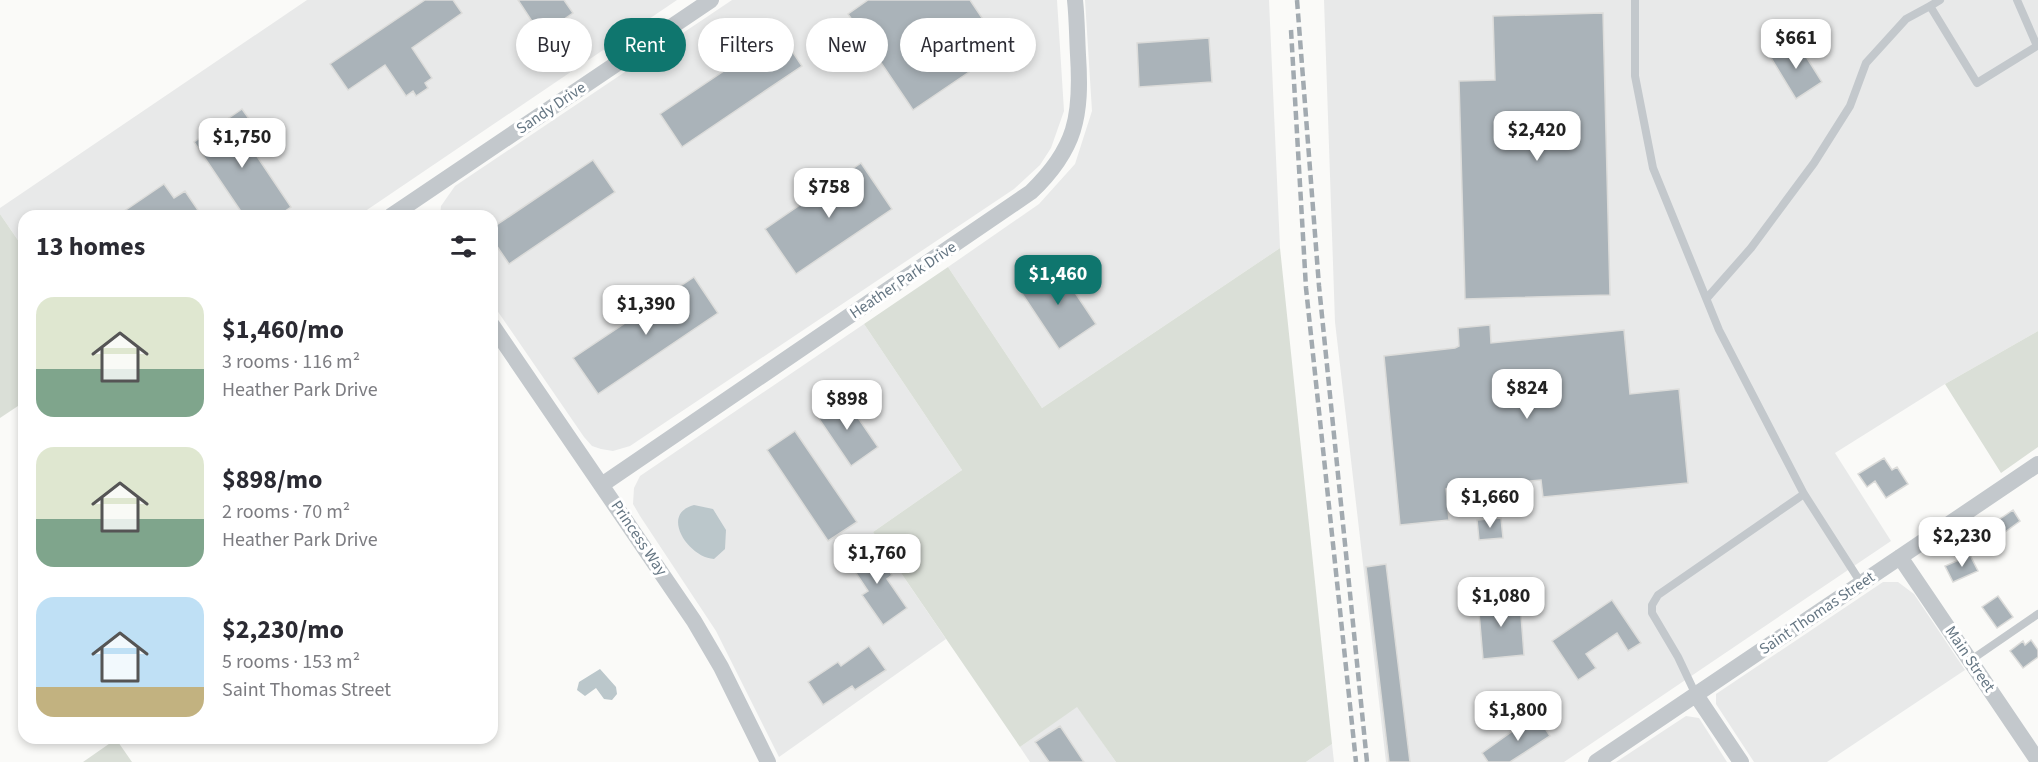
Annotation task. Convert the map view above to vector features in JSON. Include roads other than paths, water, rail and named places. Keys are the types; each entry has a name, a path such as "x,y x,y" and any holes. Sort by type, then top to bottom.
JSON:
{"street":[{"name":"Sandy Drive","path":"412,210 711,0"},
{"name":"Heather Park Drive","path":"603,484 1031,192 1049,176 1062,157 1077,121 1081,94 1075,0"},
{"name":"Princess Way","path":"498,334 668,581 721,667 768,762"},
{"name":"Saint Thomas Street","path":"1596,762 2038,464"},
{"name":"Main Street","path":"1900,557 2038,761"},
{"path":"1696,695 1741,762"}],"lane":[{"path":"1635,0 1635,75 1653,168 1719,330 1804,494 1862,584"},
{"path":"1707,298 1750,248 1814,163 1850,106 1866,63 1906,19 1940,0"},
{"path":"1930,6 1977,83 2037,46 2017,0"},
{"path":"1696,695 1678,657 1652,613 1652,605 1658,595 1804,494"},
{"path":"1971,660 2038,614"}],"railway":[{"path":"1297,0 1319,286 1367,762"},
{"path":"1291,30 1306,288 1356,762"}]}
